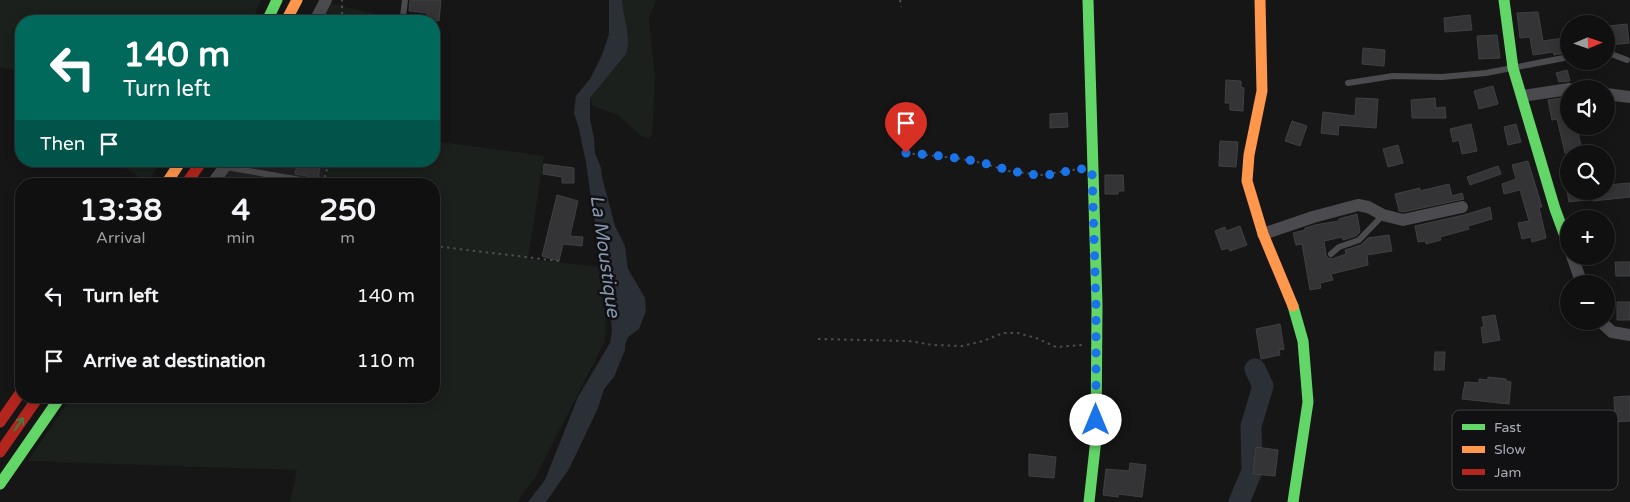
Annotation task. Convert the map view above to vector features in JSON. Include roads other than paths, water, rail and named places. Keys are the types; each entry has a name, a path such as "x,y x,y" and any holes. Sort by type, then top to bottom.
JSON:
{"main road":[{"path":"270,15 277,0"},
{"path":"289,15 297,0"},
{"path":"1088,0 1096,348 1096,438 1089,502"},
{"path":"1260,0 1262,91 1249,155 1247,182 1263,234 1294,305 1303,341 1308,402 1293,502"},
{"path":"1504,0 1513,68 1560,221"},
{"path":"170,178 177,167"},
{"path":"190,178 198,167"},
{"path":"0,422 15,401"},
{"path":"0,452 34,403"},
{"path":"0,484 56,403"}],"street":[{"path":"318,15 326,0"},
{"path":"1522,96 1560,90"},
{"path":"1615,95 1630,97"},
{"path":"216,178 225,167"},
{"path":"1263,234 1313,217 1358,205 1403,220 1462,207"},
{"path":"1610,330 1630,335"}],"lane":[{"path":"404,15 405,0"},
{"path":"1615,55 1627,60"},
{"path":"1348,83 1393,76 1442,77 1486,73 1560,59"},
{"path":"241,167 292,178"},
{"path":"1331,254 1339,247 1359,240 1383,214"}],"water":[{"name":"La Moustique","path":"609,0 622,0 628,34 628,47 626,54 590,98 590,119 595,153 601,168 615,226 625,246 628,269 645,298 646,311 639,329 628,337 614,377 604,389 598,408 569,469 546,502 528,502 545,480 578,397 610,343 612,331 607,285 586,162 574,113 576,96 590,79 602,55 609,34"}],"waterway":[{"path":"1239,502 1252,471 1251,426 1263,386 1255,369"}]}
